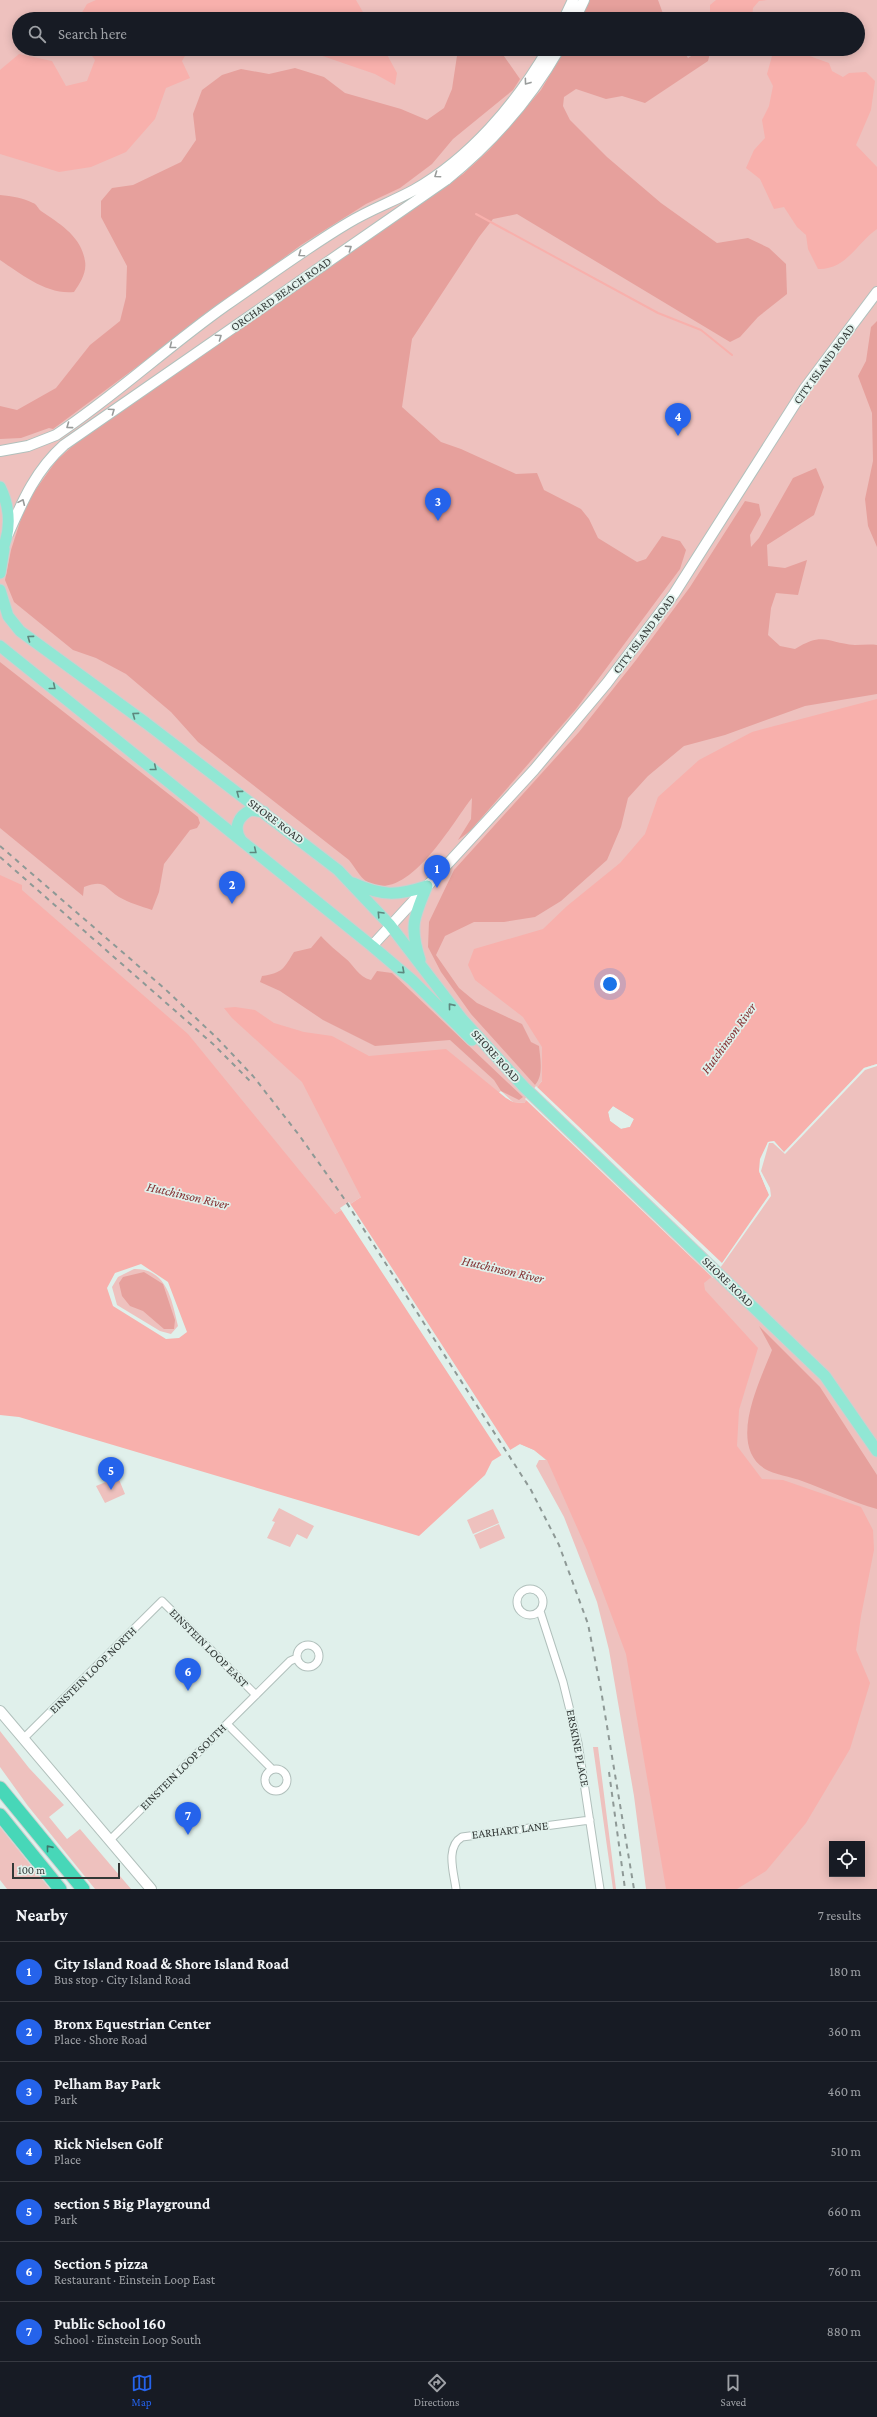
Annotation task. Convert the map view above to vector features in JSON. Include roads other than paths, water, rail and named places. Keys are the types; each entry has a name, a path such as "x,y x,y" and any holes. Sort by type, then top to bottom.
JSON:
{"highway":[{"path":"0,1788 83,1889"},
{"path":"0,1816 60,1889"}],"main road":[{"path":"0,487 8,512 0,573"},
{"name":"SHORE ROAD","path":"0,590 8,616 20,630 265,813 338,870 390,925 462,1019 524,1087 825,1376 877,1451"},
{"name":"SHORE ROAD","path":"0,646 372,946 412,980 495,1064 524,1087"},
{"path":"242,841 237,828 240,819 251,810 265,813"},
{"path":"349,881 372,890 393,894 427,886"},
{"path":"422,966 412,931 417,910 427,886"},
{"name":"SHORE ROAD","path":"867,1438 877,1458"}],"street":[{"path":"567,12 573,0"},
{"path":"578,12 584,0"},
{"name":"ORCHARD BEACH ROAD","path":"0,451 28,446 56,435 207,319 319,242 360,216 414,190 439,173 462,155 497,120 522,88 543,56"},
{"name":"ORCHARD BEACH ROAD","path":"4,545 32,481 44,465 64,445 446,180 482,149 503,127 531,93 555,56"},
{"name":"CITY ISLAND ROAD","path":"372,946 553,748 607,683 674,594 805,388 877,292"},
{"name":"EINSTEIN LOOP EAST","path":"162,1601 256,1694"},
{"name":"EINSTEIN LOOP NORTH","path":"23,1739 162,1601"},
{"name":"ERSKINE PLACE","path":"540,1611 569,1702 581,1756 600,1889"},
{"name":"EINSTEIN LOOP SOUTH","path":"110,1840 256,1694 290,1661 297,1658"},
{"path":"0,1711 151,1889"},
{"path":"227,1724 272,1769"},
{"name":"EARHART LANE","path":"456,1889 452,1851 455,1843 462,1837 590,1820"}],"water":[{"path":"96,0 356,0 363,12 82,12 87,4"},
{"path":"716,0 767,0 759,1 753,8 753,12 710,12 710,5"},
{"path":"17,56 28,56 52,61 66,86 87,81 95,60 92,56 185,56 182,61 190,78 166,88 155,119 126,152 91,167 59,172 0,154 0,70"},
{"path":"322,56 388,56 397,73 395,85 375,74"},
{"path":"772,56 810,56 829,63 832,71 843,77 849,73 866,72 875,81 871,110 856,145 877,167 877,229 844,260 828,268 818,269 808,249 806,235 797,227 784,207 774,209 760,179 746,168 754,150 765,138 762,120 769,106 773,86 767,74"},
{"name":"Hutchinson River","path":"877,699 877,1064 864,1068 784,1153 774,1141 768,1142 759,1171 769,1195 714,1275 704,1283 705,1290 758,1348 739,1410 737,1446 762,1479 783,1480 861,1507 873,1530 874,1550 856,1650 870,1683 850,1749 806,1823 766,1871 737,1889 666,1889 626,1654 587,1550 547,1460 534,1450 520,1444 492,1461 485,1475 419,1536 19,1417 0,1415 0,875 22,885 22,890 188,1034 335,1214 361,1197 302,1082 232,1018 224,1008 235,1007 255,1010 274,1023 304,1032 332,1036 369,1056 446,1049 506,1098 513,1102 524,1103 542,1081 542,1047 523,1017 475,980 468,965 474,949 543,929 567,906 620,863 645,834 658,797 699,760 752,732","holes":["613,1106 634,1119 630,1127 621,1129 610,1121 608,1112","141,1264 168,1282 187,1332 179,1338 166,1339 113,1306 107,1288 115,1273"]}],"waterway":[{"path":"476,214 658,313 701,330 732,355"}],"railway":[{"path":"0,846 165,989 217,1038 253,1076 299,1135 343,1197 531,1490 559,1545 588,1624 601,1690 634,1889"},
{"path":"0,857 213,1044 250,1081"},
{"path":"609,1772 625,1889"}],"place":[{"name":"Rick Nielsen Golf","path":"678,436"},
{"name":"Pelham Bay Park","path":"438,521"},
{"name":"City Island Road & Shore Island Road","path":"437,888"},
{"name":"Bronx Equestrian Center","path":"232,904"},
{"name":"section 5 Big Playground","path":"111,1490"},
{"name":"Section 5 pizza","path":"188,1691"},
{"name":"Public School 160","path":"188,1835"}]}
